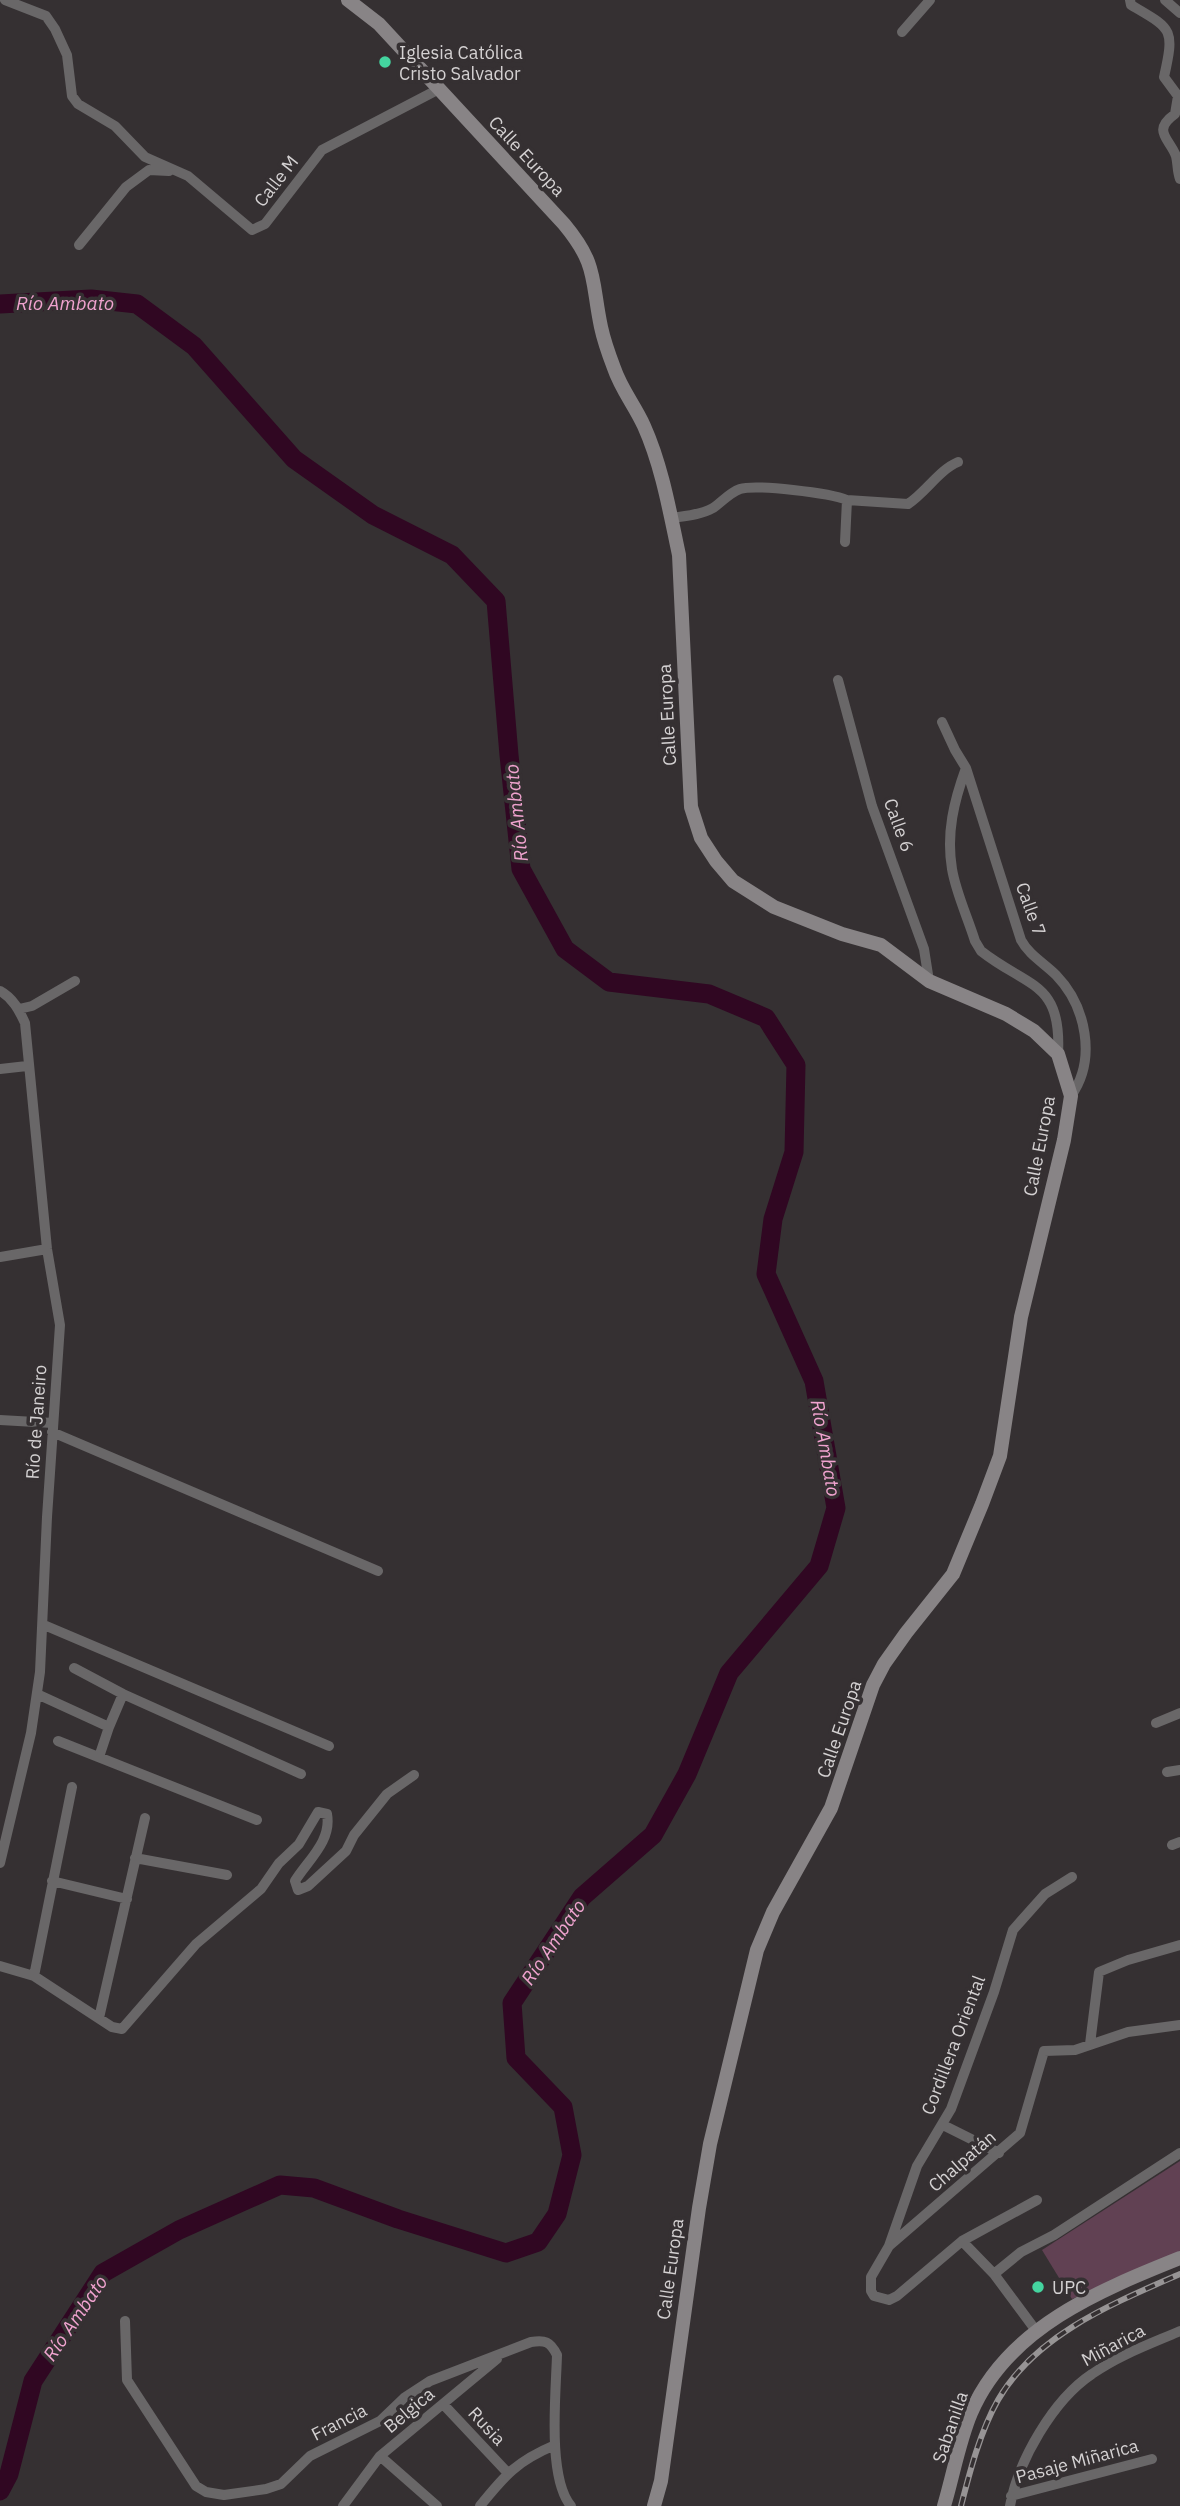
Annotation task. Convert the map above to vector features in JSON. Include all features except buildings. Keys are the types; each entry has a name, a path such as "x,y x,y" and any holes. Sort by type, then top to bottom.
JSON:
{"street":[{"name":"Calle M","path":"5,0 46,16 55,29 67,55 74,101 115,126 145,157 179,171 250,228 255,229 265,224 322,150 439,89"},
{"name":"Calle Europa","path":"348,0 379,24 564,224 587,256 594,276 601,329 615,372 644,426 655,455 679,555 691,807 701,838 716,861 733,881 774,907 881,945 929,981 1006,1014 1034,1031 1058,1054 1071,1096 1021,1317 1000,1456 953,1574 906,1633 873,1685 831,1808 773,1912 757,1950 710,2144 688,2270 661,2482 654,2506"},
{"path":"902,32 930,0"},
{"path":"1130,0 1131,5 1157,19 1167,29 1170,44 1164,77 1178,96 1175,114 1166,120 1163,131 1167,145 1177,157 1180,179"},
{"path":"1165,0 1180,13"},
{"path":"79,245 126,187 149,170 179,171"},
{"path":"671,518 706,511 741,489 808,492 836,495 847,500 908,504 927,490 949,466 958,462"},
{"path":"845,542 847,500"},
{"name":"Calle 6","path":"838,680 872,806 924,948 929,981"},
{"name":"Calle 7","path":"942,722 966,768 1021,940 1025,948 1057,976 1074,999 1084,1030 1086,1057 1077,1087 1071,1096"},
{"path":"966,768 955,800 949,833 952,870 975,941 981,951 1046,993 1057,1022 1058,1054"},
{"path":"0,991 8,995 19,1009 33,1006 75,981"},
{"name":"Río de Janeiro","path":"0,1863 31,1733 37,1694 44,1625 60,1325 47,1249 27,1066 25,1023 19,1009"},
{"path":"0,1069 27,1066"},
{"path":"0,1257 47,1249"},
{"path":"0,1420 53,1428 378,1571"},
{"path":"44,1625 329,1746"},
{"path":"74,1668 123,1694 301,1774"},
{"path":"37,1694 110,1727"},
{"path":"99,1757 123,1694"},
{"path":"1156,1723 1180,1713"},
{"path":"58,1741 257,1820"},
{"path":"1167,1772 1180,1770"},
{"path":"0,1966 34,1976 112,2027 122,2029 196,1944 261,1889 279,1863 299,1844 318,1812 327,1814 329,1823 316,1853 295,1881 298,1890 308,1886 346,1851 354,1835 387,1794 414,1775"},
{"path":"34,1976 72,1787"},
{"path":"0,1807 13,1808"},
{"path":"99,2018 145,1818"},
{"path":"135,1858 227,1875"},
{"name":"Cordillera Oriental","path":"962,2241 897,2296 881,2300 871,2291 871,2277 889,2246 917,2166 951,2109 994,1992 1013,1930 1045,1894 1072,1877"},
{"path":"52,1881 127,1899"},
{"path":"1180,1945 1128,1960 1099,1972 1090,2044 1138,2030 1180,2025"},
{"name":"Chalpatán","path":"889,2246 1020,2133 1041,2053 1075,2050 1090,2044"},
{"path":"943,2124 999,2153"},
{"path":"994,2274 1021,2252 1054,2235 1180,2153"},
{"path":"1037,2200 962,2241 994,2274 1037,2332"},
{"name":"Sabanilla","path":"944,2506 971,2414 986,2384 1017,2348 1081,2301 1180,2258"},
{"name":"Francia","path":"125,2320 128,2380 195,2486 206,2492 223,2495 266,2489 281,2484 310,2456 380,2421 404,2398 430,2381 531,2342 544,2340 552,2345 556,2355 555,2445 562,2493 571,2506"},
{"name":"Miñarica","path":"1011,2501 1034,2443 1059,2404 1090,2375 1123,2356 1180,2330"},
{"name":"Belgica","path":"342,2506 380,2456 508,2351"},
{"name":"Rusia","path":"443,2404 507,2472"},
{"path":"480,2506 507,2472 533,2454 555,2445"},
{"path":"380,2456 437,2506"},
{"name":"Pasaje Miñarica","path":"1011,2501 1152,2459"}],"shaded area":[{"path":"1180,2161 1180,2252 1072,2299 1042,2250"}],"waterway":[{"name":"Río Ambato","path":"0,304 91,299 137,304 194,346 294,459 373,515 452,555 496,601 521,869 565,949 609,982 709,994 766,1018 796,1065 794,1152 773,1219 766,1274 814,1381 836,1508 819,1566 729,1673 687,1774 653,1835 582,1897 512,2003 516,2058 563,2107 572,2155 557,2214 538,2242 506,2253 398,2219 314,2188 280,2185 179,2230 103,2273 33,2381 9,2474 0,2491"}],"railway":[{"path":"961,2506 986,2425 998,2400 1014,2377 1033,2357 1078,2323 1180,2274"}],"place":[{"name":"Iglesia Católica Cristo Salvador","path":"385,62"},
{"name":"UPC","path":"1038,2287"}]}
